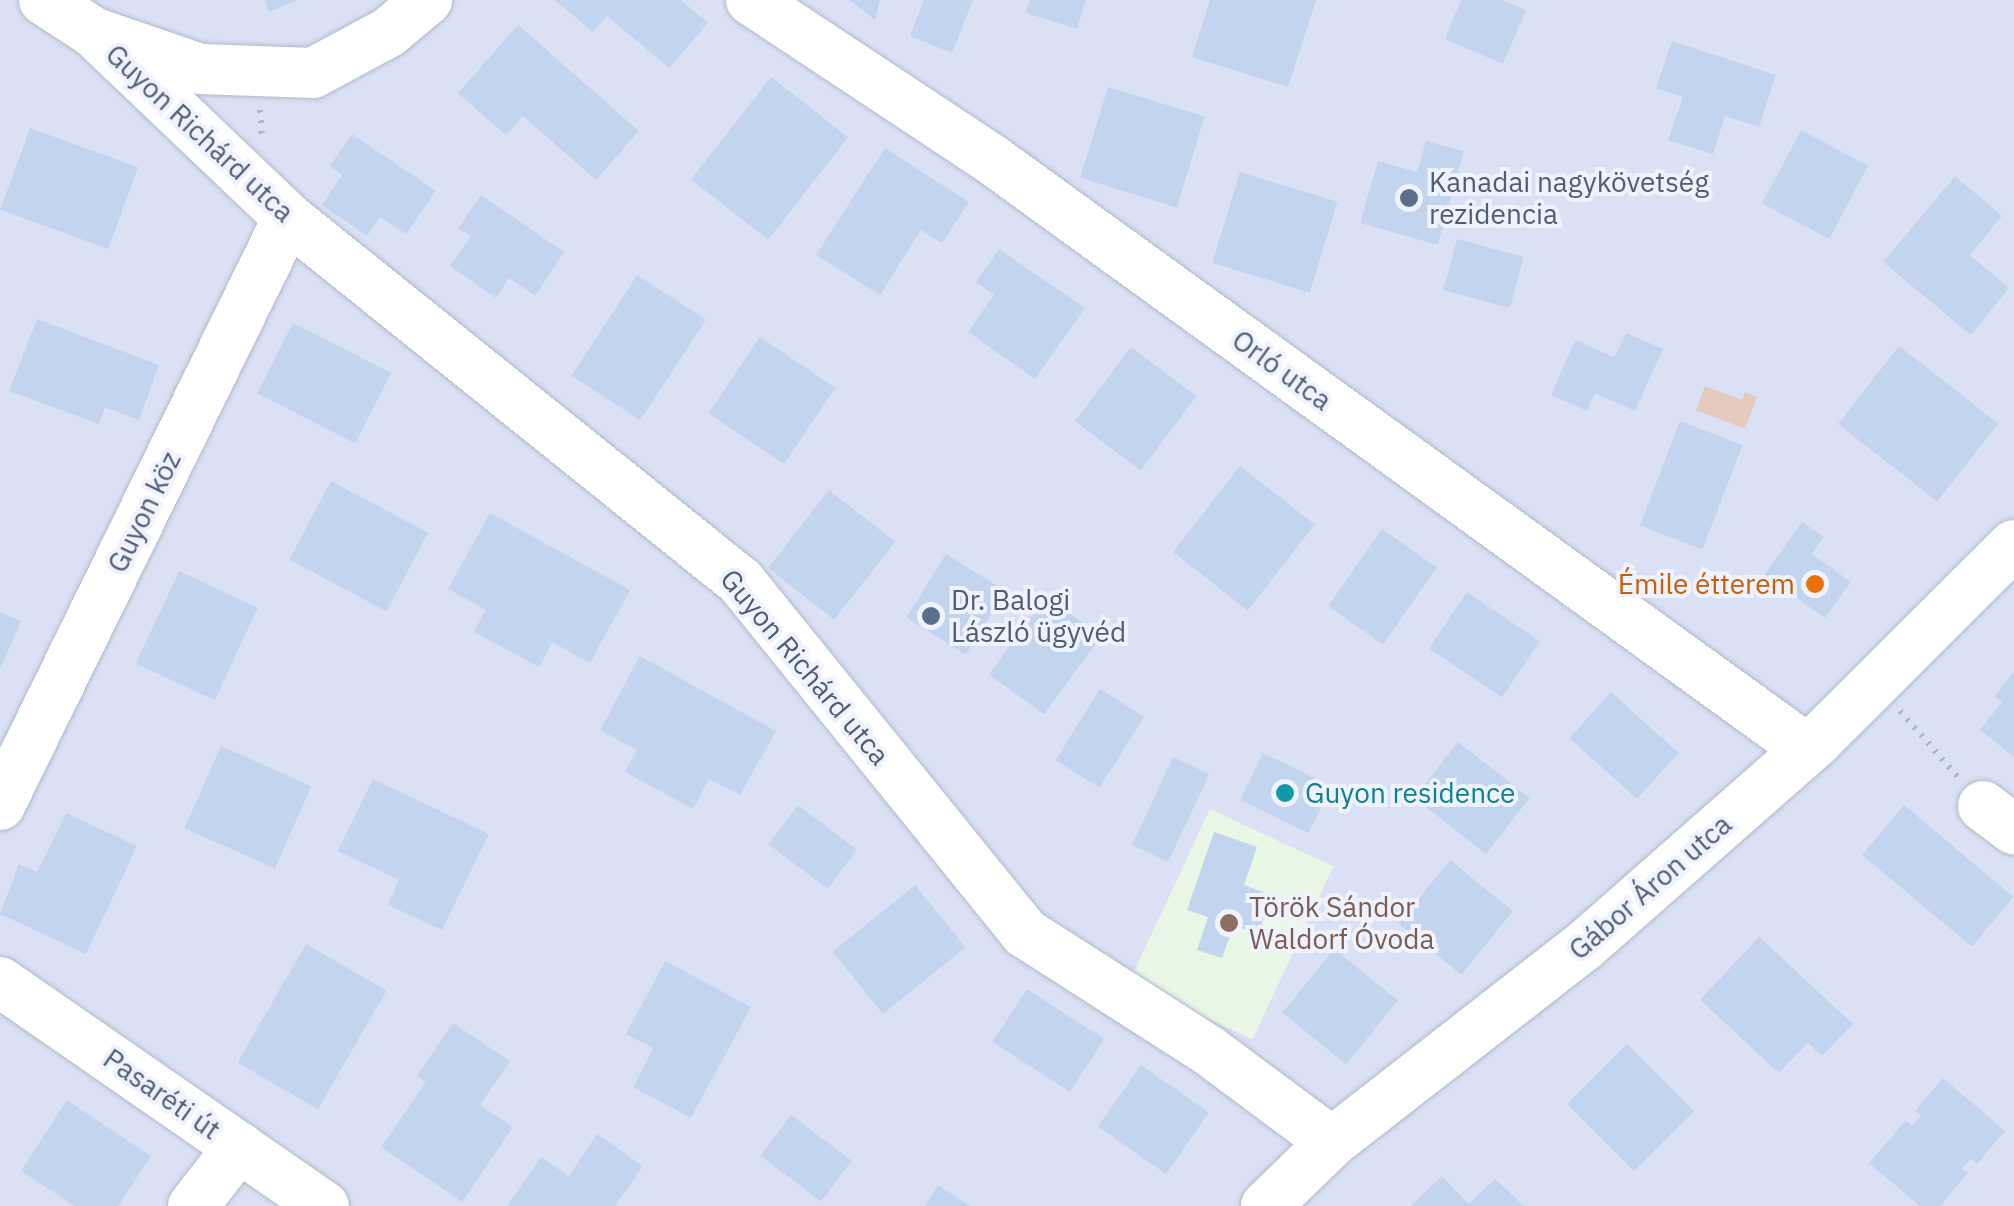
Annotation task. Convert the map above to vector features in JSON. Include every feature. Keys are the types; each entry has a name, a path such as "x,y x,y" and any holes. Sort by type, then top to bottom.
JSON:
{"street":[{"path":"44,0 92,32 200,69 312,73 390,32 427,0"},
{"name":"Orló utca","path":"750,0 994,161 1807,749"},
{"name":"Guyon Richárd utca","path":"92,32 288,218 740,581 1025,934 1208,1050 1332,1142"},
{"name":"Guyon köz","path":"0,805 288,218"},
{"name":"Gábor Áron utca","path":"1266,1206 1332,1142 1584,946 1807,749 2014,544"},
{"name":"Pasaréti út","path":"0,982 324,1206"},
{"path":"193,1206 238,1147"}],"path":[{"path":"1876,684 1999,817"}],"shaded area":[{"path":"0,0 2014,0 2014,1206 0,1206"},
{"path":"1705,386 1742,400 1745,392 1757,397 1745,429 1696,410"},
{"name":"Török Sándor Waldorf Óvoda","path":"1210,809 1333,866 1253,1040 1129,982"}],"building":[{"path":"264,0 298,0 269,12"},
{"path":"555,0 681,0 708,23 669,68 607,16 593,32"},
{"path":"849,0 880,0 875,20"},
{"path":"924,0 973,0 952,53 910,36"},
{"path":"1030,0 1086,0 1077,29 1026,13"},
{"path":"1210,0 1316,0 1288,87 1192,57"},
{"path":"1461,0 1501,0 1526,10 1503,64 1445,39"},
{"path":"518,25 639,131 596,180 523,116 506,135 458,93"},
{"path":"1672,41 1776,75 1759,127 1725,116 1713,154 1668,140 1683,97 1656,88"},
{"path":"771,77 848,137 768,240 691,179"},
{"path":"1108,87 1205,117 1177,207 1080,178"},
{"path":"30,128 138,167 108,249 0,210"},
{"path":"1801,130 1868,166 1829,239 1762,203"},
{"path":"352,134 436,191 406,234 380,217 367,236 322,205 342,175 330,166"},
{"name":"Kanadai nagykövetség rezidencia","path":"1426,141 1464,151 1438,245 1360,223 1378,161 1417,172"},
{"path":"885,148 969,202 942,243 921,230 880,295 816,255"},
{"path":"1240,172 1338,202 1310,293 1212,263"},
{"path":"1955,176 2002,216 1970,255 2009,288 1971,335 1883,262"},
{"path":"481,195 564,252 535,296 509,278 496,298 450,266 471,236 458,228"},
{"path":"1457,239 1524,257 1510,308 1443,290"},
{"path":"999,249 1085,308 1035,379 968,332 994,295 976,282"},
{"path":"637,275 706,320 640,420 572,376"},
{"path":"37,319 159,365 139,420 105,407 99,424 9,391"},
{"path":"293,323 391,373 355,443 257,393"},
{"path":"1626,333 1663,349 1635,411 1595,393 1587,411 1551,395 1575,340 1614,357"},
{"path":"760,337 835,388 784,464 709,413"},
{"path":"1899,346 1998,424 1937,502 1838,424"},
{"path":"1131,347 1196,396 1141,471 1075,421"},
{"path":"1680,421 1743,445 1702,550 1640,526"},
{"path":"1240,466 1315,524 1248,610 1173,552"},
{"path":"331,481 428,533 386,611 289,560"},
{"path":"829,490 895,542 834,620 768,568"},
{"path":"490,513 630,590 590,663 552,642 539,667 474,632 486,610 448,589"},
{"path":"1802,522 1824,537 1812,554 1851,582 1825,618 1764,575"},
{"path":"1382,529 1437,567 1383,644 1328,606"},
{"path":"946,554 1005,591 966,655 906,618"},
{"path":"179,571 258,608 215,700 136,663"},
{"path":"1467,592 1540,641 1502,698 1429,648"},
{"path":"1046,596 1101,636 1044,714 989,674"},
{"path":"0,612 21,621 0,669"},
{"path":"640,656 776,731 740,795 709,779 693,809 625,772 637,750 600,730"},
{"path":"2014,671 2014,757 1980,730 2002,702 1995,696"},
{"path":"1100,689 1144,717 1100,788 1055,760"},
{"path":"1611,692 1679,753 1637,799 1570,738"},
{"path":"1458,742 1530,798 1486,854 1414,798"},
{"path":"221,746 311,786 275,868 184,828"},
{"name":"Guyon residence","path":"1263,753 1331,786 1309,833 1240,800"},
{"path":"1173,757 1209,774 1168,862 1132,845"},
{"path":"373,779 489,834 442,930 388,905 399,880 338,851"},
{"path":"798,805 857,850 828,889 769,844"},
{"path":"1904,805 2014,897 1972,947 1862,855"},
{"path":"66,813 137,846 86,954 0,914 19,864 37,872"},
{"path":"1214,832 1257,847 1244,885 1271,895 1258,934 1234,925 1222,958 1197,950 1208,917 1187,910"},
{"path":"1450,860 1513,911 1461,975 1398,924"},
{"path":"915,885 965,947 883,1014 833,952"},
{"path":"1759,937 1853,1024 1822,1056 1808,1043 1779,1073 1700,1000"},
{"path":"306,944 387,990 318,1109 238,1063"},
{"path":"1334,949 1398,1001 1346,1064 1282,1013"},
{"path":"665,961 751,1007 691,1118 633,1087 653,1048 626,1034"},
{"path":"1027,989 1104,1039 1070,1092 993,1042"},
{"path":"453,1023 510,1061 480,1105 513,1127 462,1202 381,1147 426,1082 417,1076"},
{"path":"1627,1044 1694,1111 1634,1171 1567,1104"},
{"path":"1141,1065 1209,1113 1166,1174 1098,1126"},
{"path":"1943,1078 2005,1131 1977,1164 1971,1159 1962,1168 1968,1173 1940,1206 1920,1206 1869,1163 1906,1120 1912,1126 1921,1116 1915,1111"},
{"path":"67,1100 151,1156 118,1206 75,1206 21,1171"},
{"path":"791,1115 852,1161 821,1201 760,1156"},
{"path":"597,1134 643,1166 615,1206 507,1206 541,1157 569,1176"},
{"path":"1442,1176 1469,1204 1495,1179 1524,1206 1411,1206"},
{"path":"938,1185 970,1206 925,1206"}],"place":[{"name":"Kanadai nagykövetség rezidencia","path":"1409,198"},
{"name":"Émile étterem","path":"1815,584"},
{"name":"Dr. Balogi László ügyvéd","path":"931,616"},
{"name":"Guyon residence","path":"1285,793"},
{"name":"Török Sándor Waldorf Óvoda","path":"1229,923"}]}
